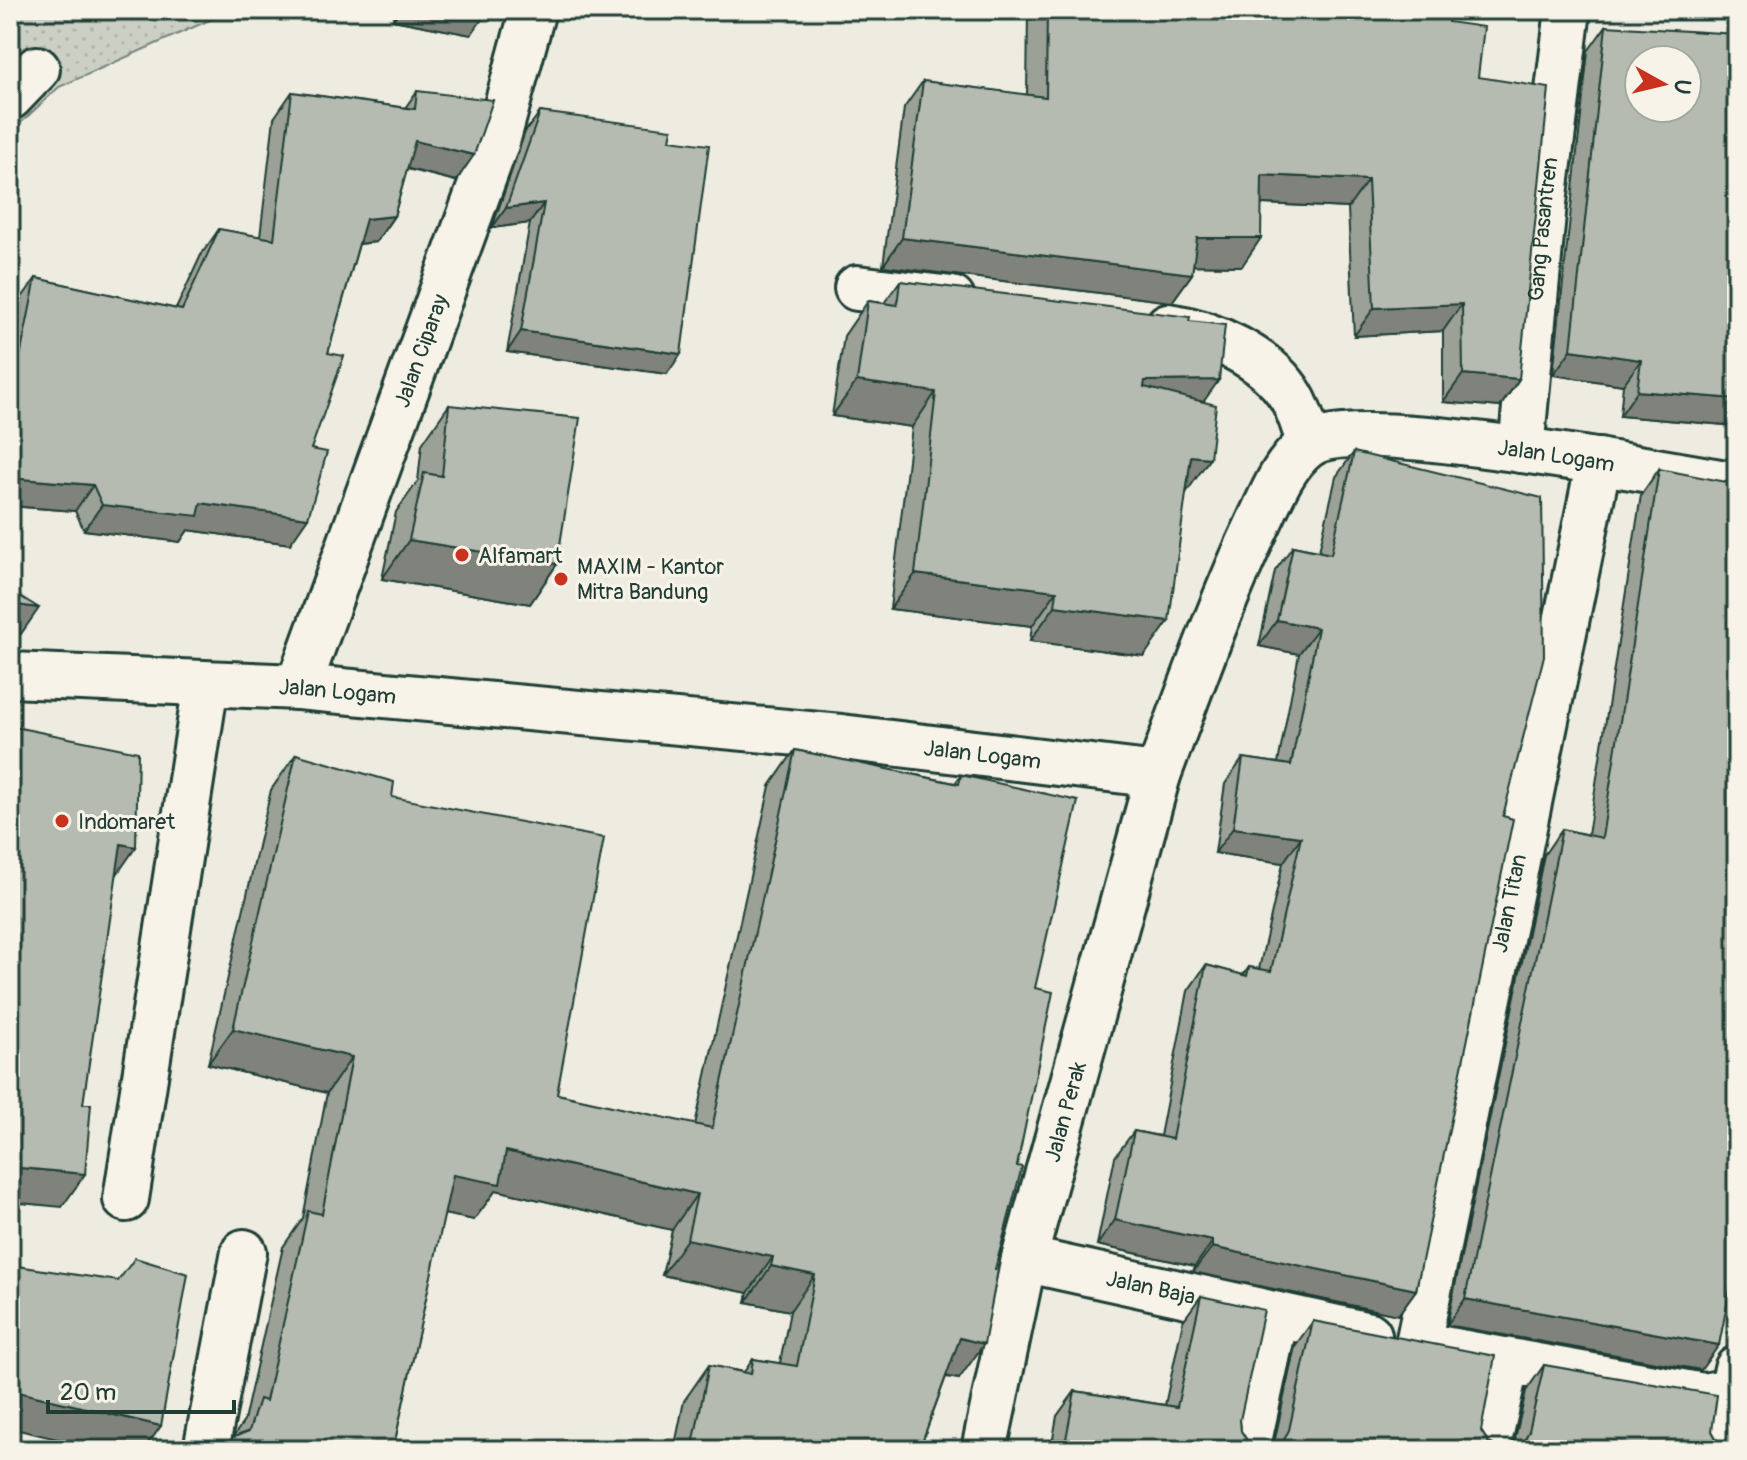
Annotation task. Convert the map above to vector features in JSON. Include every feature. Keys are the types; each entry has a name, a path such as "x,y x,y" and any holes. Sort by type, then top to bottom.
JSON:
{"street":[{"name":"Jalan Ciparay","path":"298,687 498,138 533,10"},
{"name":"Gang Pasantren","path":"1521,450 1544,203 1568,10"},
{"path":"857,288 991,303"},
{"path":"1123,320 1195,330 1248,354 1291,395 1310,444 1290,462 1238,566 1158,775"},
{"name":"Jalan Logam","path":"1310,444 1346,434 1521,450 1737,485"},
{"name":"Jalan Titan","path":"1418,1344 1599,461"},
{"name":"Jalan Logam","path":"10,675 298,687 841,737 1158,775"},
{"path":"126,1199 206,684"},
{"name":"Jalan Perak","path":"984,1450 1024,1259 1158,775"},
{"path":"206,1450 244,1252"},
{"name":"Jalan Baja","path":"1024,1259 1276,1317 1703,1396 1736,1382"},
{"path":"1247,1450 1276,1317"},
{"path":"1487,1450 1507,1362"},
{"path":"1718,1450 1736,1382"}],"shaded area":[{"path":"10,10 232,10 59,87 10,133"}],"building":[{"path":"462,10 486,10 485,15"},
{"path":"1047,10 1449,10 1448,22 1484,27 1478,77 1549,88 1519,379 1463,374 1462,304 1374,308 1368,180 1262,175 1261,238 1197,238 1192,274 902,238 923,81 1046,97"},
{"path":"1606,26 1737,34 1737,399 1637,391 1641,360 1571,350"},
{"path":"417,91 493,100 474,155 415,141 394,216 366,219 328,353 344,356 311,449 327,452 308,518 201,503 198,516 102,505 93,485 10,478 10,395 36,278 182,310 219,229 274,239 292,92 415,109"},
{"path":"540,112 672,129 670,140 709,145 681,354 521,331 544,203 506,208"},
{"path":"900,281 1190,317 1189,321 1225,325 1219,380 1145,381 1144,387 1216,405 1210,458 1191,456 1169,621 1055,606 1057,591 915,574 936,392 857,381 868,301 897,305"},
{"path":"449,405 580,418 557,564 409,540 424,473 442,476"},
{"path":"1354,452 1542,498 1544,656 1503,816 1513,819 1416,1290 1212,1247 1213,1241 1115,1220 1134,1131 1172,1139 1206,965 1247,976 1249,967 1271,971 1301,837 1233,828 1243,758 1291,765 1318,628 1277,620 1293,546 1331,554"},
{"path":"1659,469 1737,484 1737,1254 1719,1345 1465,1299 1562,829 1602,838"},
{"path":"10,590 39,608 10,604"},
{"path":"10,726 138,752 136,847 121,844 83,1104 91,1104 85,1174 10,1167"},
{"path":"795,750 959,784 961,775 1078,801 1035,988 1053,992 1017,1166 1022,1167 995,1269 998,1270 984,1344 960,1338 919,1450 692,1450 709,1365 751,1374 753,1359 797,1366 815,1275 771,1266 773,1257 687,1239 697,1194 506,1151 500,1184 453,1175 393,1450 229,1450 232,1438 249,1431 259,1399 266,1401 308,1211 322,1214 352,1057 233,1029 296,754 394,782 392,797 604,838 557,1094 712,1128"},
{"path":"135,1258 188,1274 161,1426 10,1390 10,1265 118,1281"},
{"path":"1201,1296 1264,1310 1240,1420 1241,1431 1248,1442 1260,1449 1272,1448 1283,1442 1289,1430 1313,1321 1495,1356 1481,1431 1489,1443 1500,1449 1513,1448 1524,1441 1544,1365 1717,1395 1712,1431 1718,1442 1737,1450 1064,1450 1075,1391 1177,1407"}],"place":[{"name":"Alfamart","path":"462,555"},
{"name":"MAXIM - Kantor Mitra Bandung","path":"561,579"},
{"name":"Indomaret","path":"62,821"}]}
